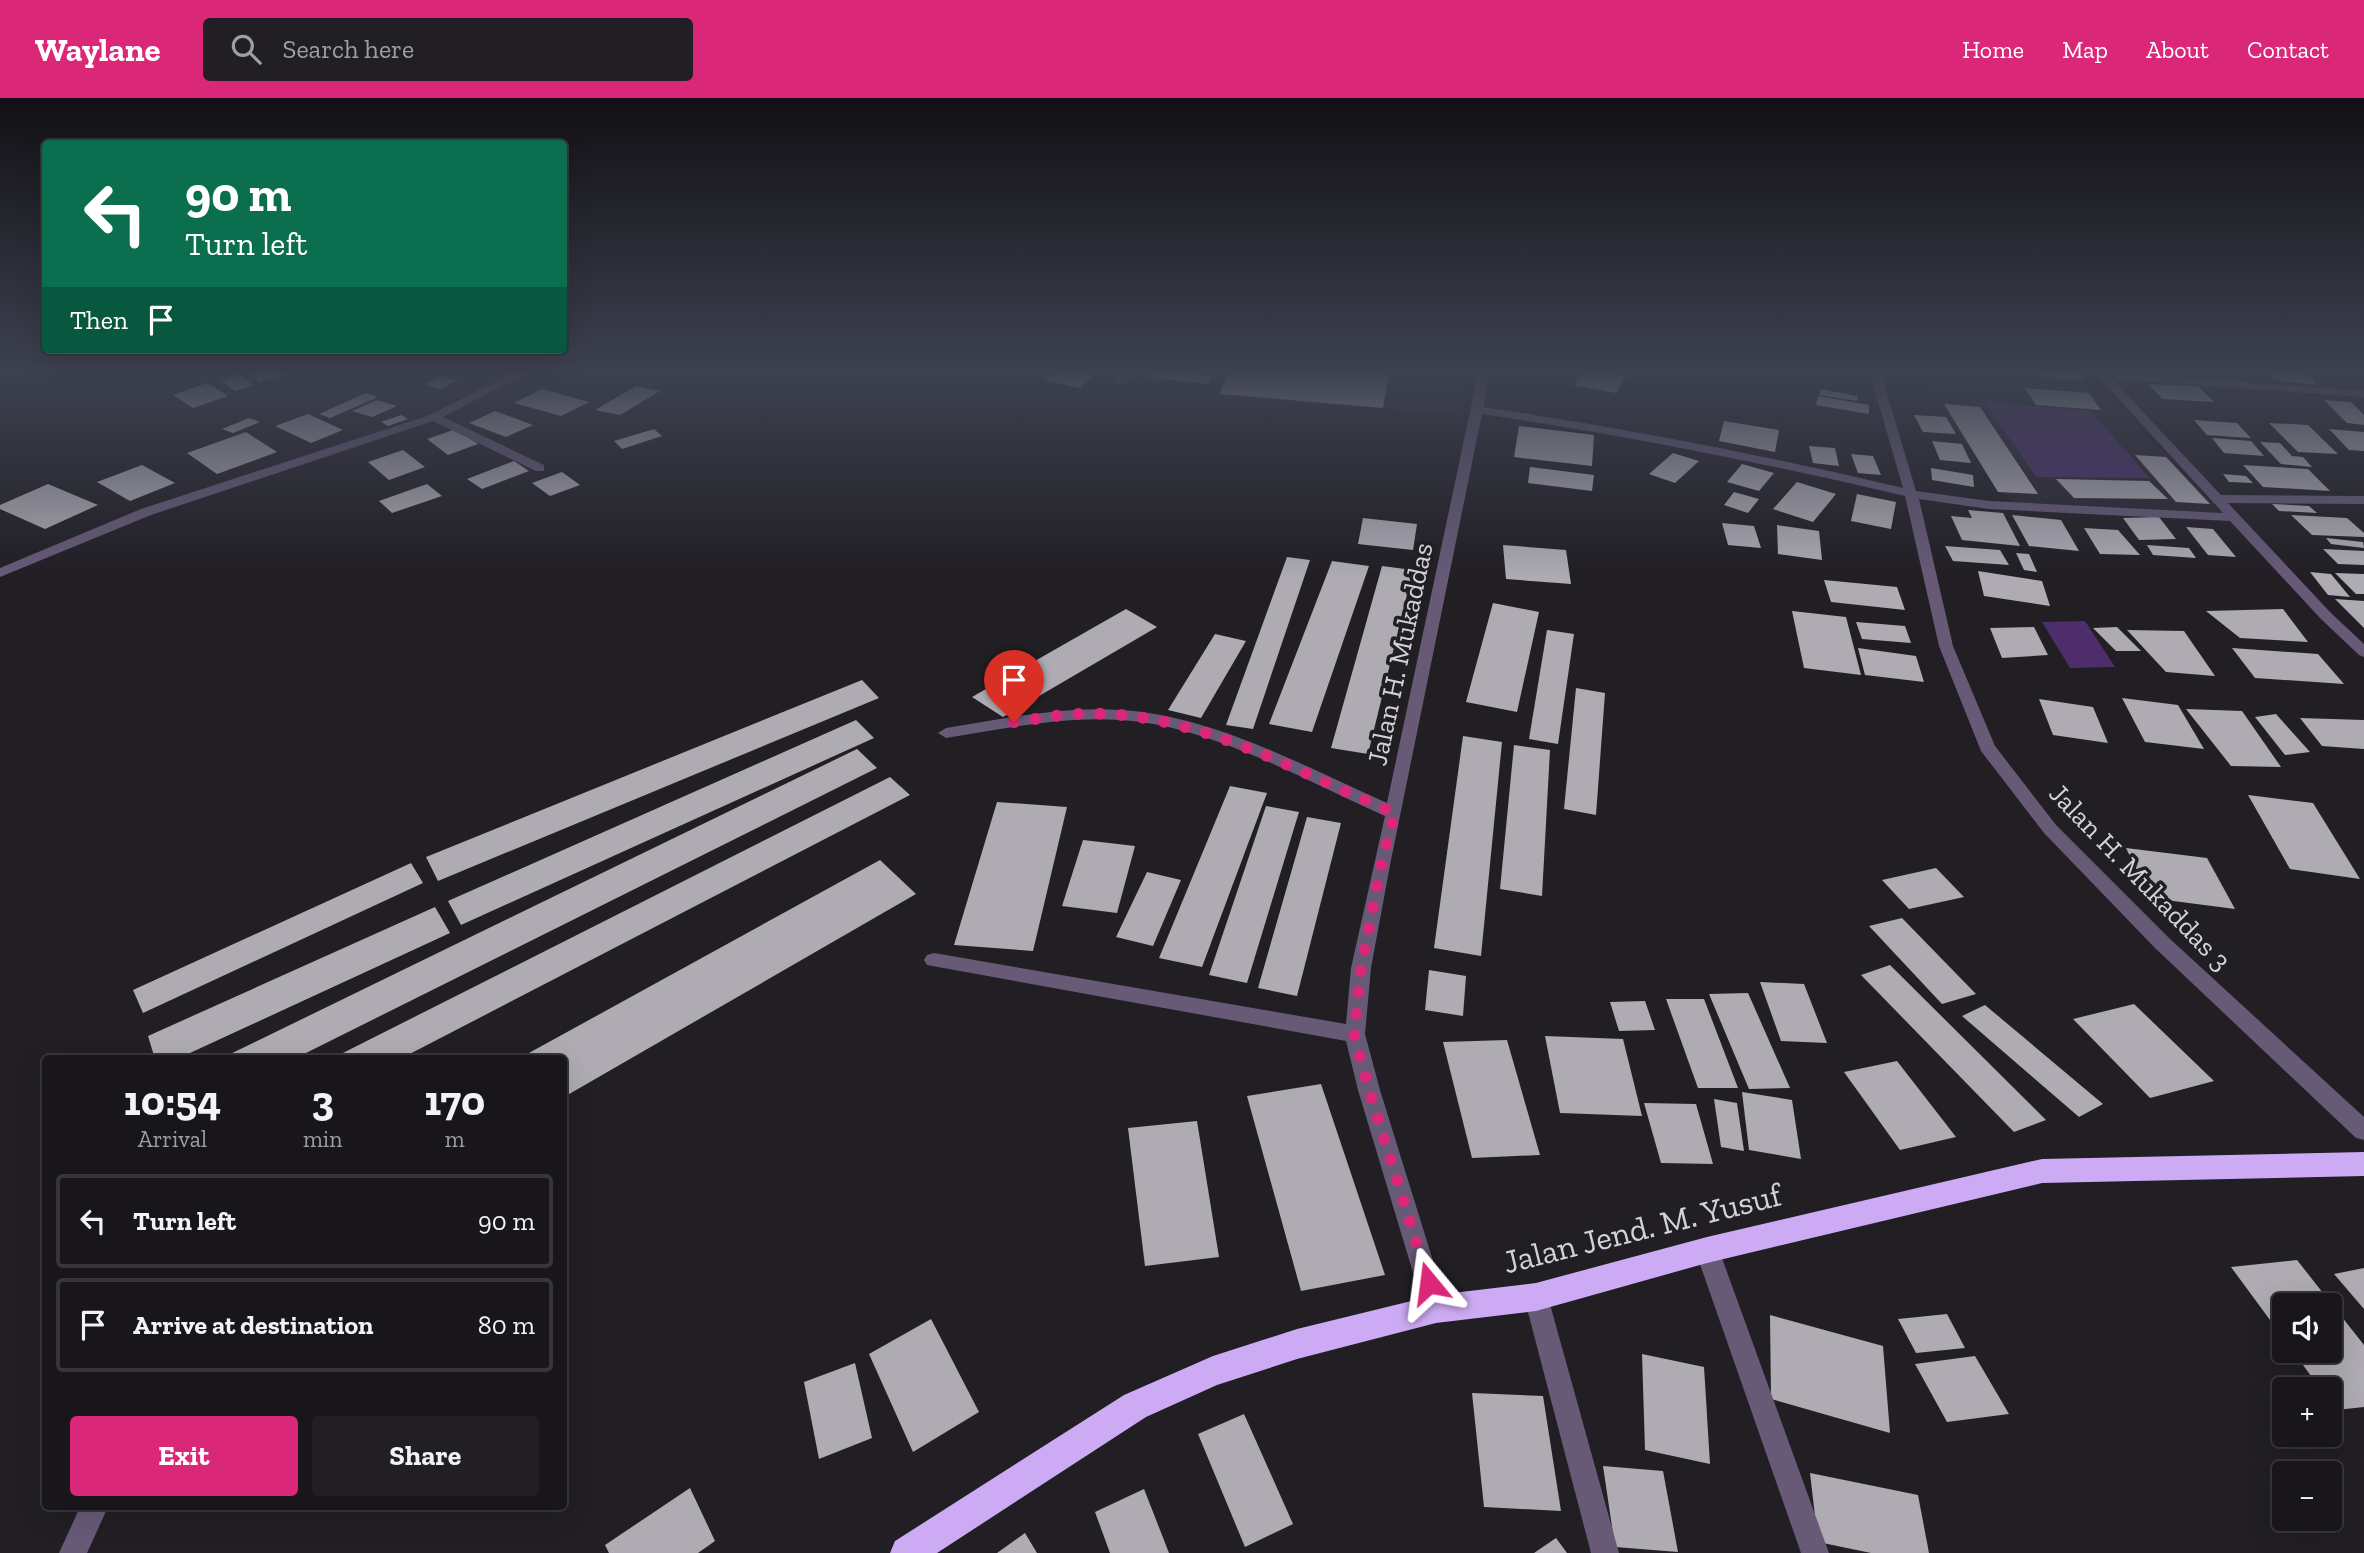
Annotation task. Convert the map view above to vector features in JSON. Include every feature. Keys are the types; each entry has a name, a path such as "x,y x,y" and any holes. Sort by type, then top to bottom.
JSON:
{"highway":[{"name":"Jalan Jend. M. Yusuf","path":"906,1553 1135,1406 1213,1371 1297,1344 1436,1309 1536,1297 1707,1250 2042,1171 2364,1164"}],"street":[{"path":"0,573 135,516 359,442"},
{"path":"486,442 540,468"},
{"name":"Jalan H. Mukaddas","path":"1436,1309 1354,1034 1361,968 1382,860 1395,813 1471,442"},
{"path":"1674,442 1911,494 1989,505 2233,517"},
{"name":"Jalan H. Mukaddas 3","path":"1895,442 1911,494 1946,646 1987,747 2050,829 2162,943 2364,1131"},
{"path":"2164,442 2233,517 2358,641 2364,652"},
{"path":"2218,499 2364,500"},
{"path":"946,733 1084,713 1163,722 1267,755 1395,813"},
{"path":"934,960 1354,1034"},
{"path":"1707,1250 1815,1553"},
{"path":"1536,1297 1605,1553"},
{"path":"73,1553 93,1510"}],"shaded area":[{"path":"1969,442 2154,442 2222,513 2012,503"},
{"path":"2012,442 2118,442 2149,478 2036,477"},
{"path":"2085,621 2115,667 2070,668 2042,622"}],"building":[{"path":"218,442 261,442 277,452 217,474 187,453"},
{"path":"431,442 478,444 448,455"},
{"path":"615,442 644,442 622,449"},
{"path":"1516,442 1594,442 1592,466 1514,457"},
{"path":"1724,442 1777,442 1775,452"},
{"path":"1932,442 1962,444 1971,463 1940,460"},
{"path":"1967,442 2003,442 2038,494 1998,492"},
{"path":"2215,442 2252,442 2264,456 2224,453"},
{"path":"2260,442 2280,443 2292,456 2303,457 2312,467 2281,464"},
{"path":"2288,442 2325,442 2338,454 2298,452"},
{"path":"2341,442 2364,442 2364,451 2349,450"},
{"path":"1809,446 1835,448 1839,466 1813,463"},
{"path":"403,450 425,467 389,480 368,462"},
{"path":"1673,453 1699,461 1675,483 1649,474"},
{"path":"1851,454 1873,456 1881,475 1858,473"},
{"path":"2135,455 2166,457 2210,504 2176,502"},
{"path":"514,461 529,471 482,489 467,479"},
{"path":"1742,464 1774,473 1759,491 1727,482"},
{"path":"142,465 175,483 130,501 97,482"},
{"path":"2243,465 2308,469 2330,491 2263,487"},
{"path":"1530,467 1594,475 1592,491 1528,483"},
{"path":"1931,468 1973,475 1974,487 1932,480"},
{"path":"562,472 580,485 550,496 532,483"},
{"path":"2223,474 2246,476 2253,483 2229,482"},
{"path":"2056,479 2149,481 2168,499 2074,498"},
{"path":"1797,482 1836,494 1813,522 1773,509"},
{"path":"48,484 98,505 45,529 0,509 0,505"},
{"path":"427,484 442,496 392,513 379,501"},
{"path":"1734,492 1759,499 1748,513 1724,505"},
{"path":"1857,494 1896,502 1891,529 1851,521"},
{"path":"2272,504 2309,506 2317,513 2279,511"},
{"path":"1968,510 2003,513 2020,546 1962,540 1951,516 1972,518"},
{"path":"2012,515 2061,520 2079,551 2029,546"},
{"path":"2291,515 2347,518 2364,533 2364,537 2312,535"},
{"path":"2159,517 2176,539 2139,540 2123,518"},
{"path":"1363,518 1417,524 1413,550 1358,544"},
{"path":"1722,523 1754,526 1761,548 1728,545"},
{"path":"1777,525 1819,531 1822,560 1778,554"},
{"path":"2186,527 2213,529 2236,557 2208,555"},
{"path":"2084,528 2118,530 2140,555 2100,554"},
{"path":"2326,538 2363,542 2364,548 2331,544"},
{"path":"1503,545 1566,550 1571,584 1506,579"},
{"path":"2147,545 2189,548 2196,558 2153,555"},
{"path":"1945,546 2000,550 2009,565 1953,561"},
{"path":"2323,549 2364,551 2364,565 2338,564"},
{"path":"2016,553 2029,554 2037,572 2024,570"},
{"path":"1287,557 1310,560 1253,729 1226,725"},
{"path":"1332,561 1369,566 1312,732 1269,724"},
{"path":"1382,566 1413,570 1368,754 1331,748"},
{"path":"1978,571 2042,581 2050,606 1984,596"},
{"path":"2310,572 2331,574 2350,597 2328,595"},
{"path":"2335,573 2364,574 2364,594 2356,594"},
{"path":"1824,580 1897,587 1905,610 1831,602"},
{"path":"2335,599 2364,601 2364,628"},
{"path":"1493,603 1539,612 1517,712 1466,702"},
{"path":"1126,609 1157,627 1003,717 972,697"},
{"path":"2283,609 2308,642 2240,638 2206,611"},
{"path":"1792,611 1846,617 1861,675 1804,668"},
{"path":"1856,622 1905,626 1911,643 1862,639"},
{"path":"2034,627 2048,655 2002,658 1990,628"},
{"path":"2117,627 2141,651 2116,651 2093,628"},
{"path":"1547,630 1574,634 1558,744 1529,739"},
{"path":"2127,630 2184,631 2215,676 2166,672"},
{"path":"1215,634 1246,641 1201,718 1168,710"},
{"path":"1858,648 1916,656 1924,682 1865,675"},
{"path":"2232,648 2318,654 2344,684 2255,678"},
{"path":"862,680 879,698 438,881 426,857"},
{"path":"1576,688 1605,693 1596,815 1564,809"},
{"path":"2122,698 2178,705 2204,749 2145,742"},
{"path":"2039,699 2093,707 2108,743 2053,735"},
{"path":"2186,709 2242,711 2281,767 2231,766"},
{"path":"2276,714 2310,752 2285,755 2255,717"},
{"path":"2300,718 2364,720 2364,749 2322,746"},
{"path":"856,720 874,738 461,925 448,901"},
{"path":"1463,736 1502,742 1481,956 1434,948"},
{"path":"1514,745 1550,750 1542,896 1500,889"},
{"path":"857,749 877,768 302,1055 228,1055"},
{"path":"890,777 910,795 408,1055 339,1055"},
{"path":"1230,786 1267,793 1202,967 1159,958"},
{"path":"2248,795 2313,803 2360,879 2290,869"},
{"path":"997,802 1067,807 1033,951 954,945"},
{"path":"1266,806 1299,812 1247,983 1209,975"},
{"path":"1307,817 1341,823 1297,996 1258,988"},
{"path":"1083,840 1135,846 1117,913 1062,906"},
{"path":"2126,848 2207,858 2235,909 2150,898"},
{"path":"880,860 916,894 567,1095 567,1055 525,1055"},
{"path":"411,863 423,883 143,1013 133,990"},
{"path":"1936,868 1964,897 1909,909 1882,880"},
{"path":"1147,872 1181,880 1153,946 1116,937"},
{"path":"435,907 450,933 186,1055 154,1055 148,1036"},
{"path":"1902,918 1976,994 1942,1004 1869,926"},
{"path":"1890,965 2046,1120 2014,1132 1861,975"},
{"path":"1429,970 1466,976 1463,1016 1425,1010"},
{"path":"1760,982 1804,984 1827,1043 1781,1041"},
{"path":"1748,993 1790,1088 1749,1089 1709,994"},
{"path":"1666,999 1704,999 1738,1088 1698,1088"},
{"path":"1645,1001 1655,1030 1619,1031 1610,1002"},
{"path":"2134,1004 2214,1081 2150,1098 2073,1019"},
{"path":"1985,1005 2103,1104 2079,1117 1962,1016"},
{"path":"1545,1036 1623,1039 1642,1116 1560,1113"},
{"path":"1507,1040 1540,1155 1472,1158 1443,1042"},
{"path":"1897,1061 1956,1137 1900,1150 1844,1072"},
{"path":"1321,1084 1385,1275 1301,1291 1247,1096"},
{"path":"1742,1092 1792,1100 1801,1159 1749,1150"},
{"path":"1714,1099 1737,1103 1744,1151 1721,1147"},
{"path":"1644,1103 1696,1104 1713,1164 1661,1163"},
{"path":"1197,1121 1219,1257 1145,1266 1128,1128"},
{"path":"2297,1260 2323,1293 2272,1293 2272,1323 2231,1267"},
{"path":"2364,1268 2364,1309 2334,1274"},
{"path":"1947,1314 1965,1348 1916,1353 1898,1319"},
{"path":"1770,1315 1883,1346 1890,1433 1771,1399"},
{"path":"2342,1317 2364,1345 2364,1407 2342,1409 2342,1377 2312,1377 2302,1363 2342,1363"},
{"path":"931,1319 979,1412 913,1452 869,1354"},
{"path":"1642,1354 1704,1367 1710,1464 1645,1450"},
{"path":"1975,1356 2009,1414 1947,1422 1915,1364"},
{"path":"855,1363 872,1438 819,1459 804,1382"},
{"path":"1472,1393 1543,1396 1561,1511 1484,1507"},
{"path":"1244,1414 1293,1524 1245,1547 1198,1434"},
{"path":"1603,1466 1663,1471 1678,1552 1615,1547"},
{"path":"1810,1473 1918,1495 1929,1553 1871,1553 1818,1542"},
{"path":"690,1488 715,1541 698,1553 609,1553 605,1545"},
{"path":"1144,1489 1169,1553 1110,1553 1095,1512"},
{"path":"1025,1533 1037,1553 997,1553"},
{"path":"1556,1538 1567,1553 1534,1553"}],"route":[{"path":"1014,722 1084,713 1163,722 1267,755 1395,813 1382,860 1361,968 1354,1034 1429,1283"}]}
